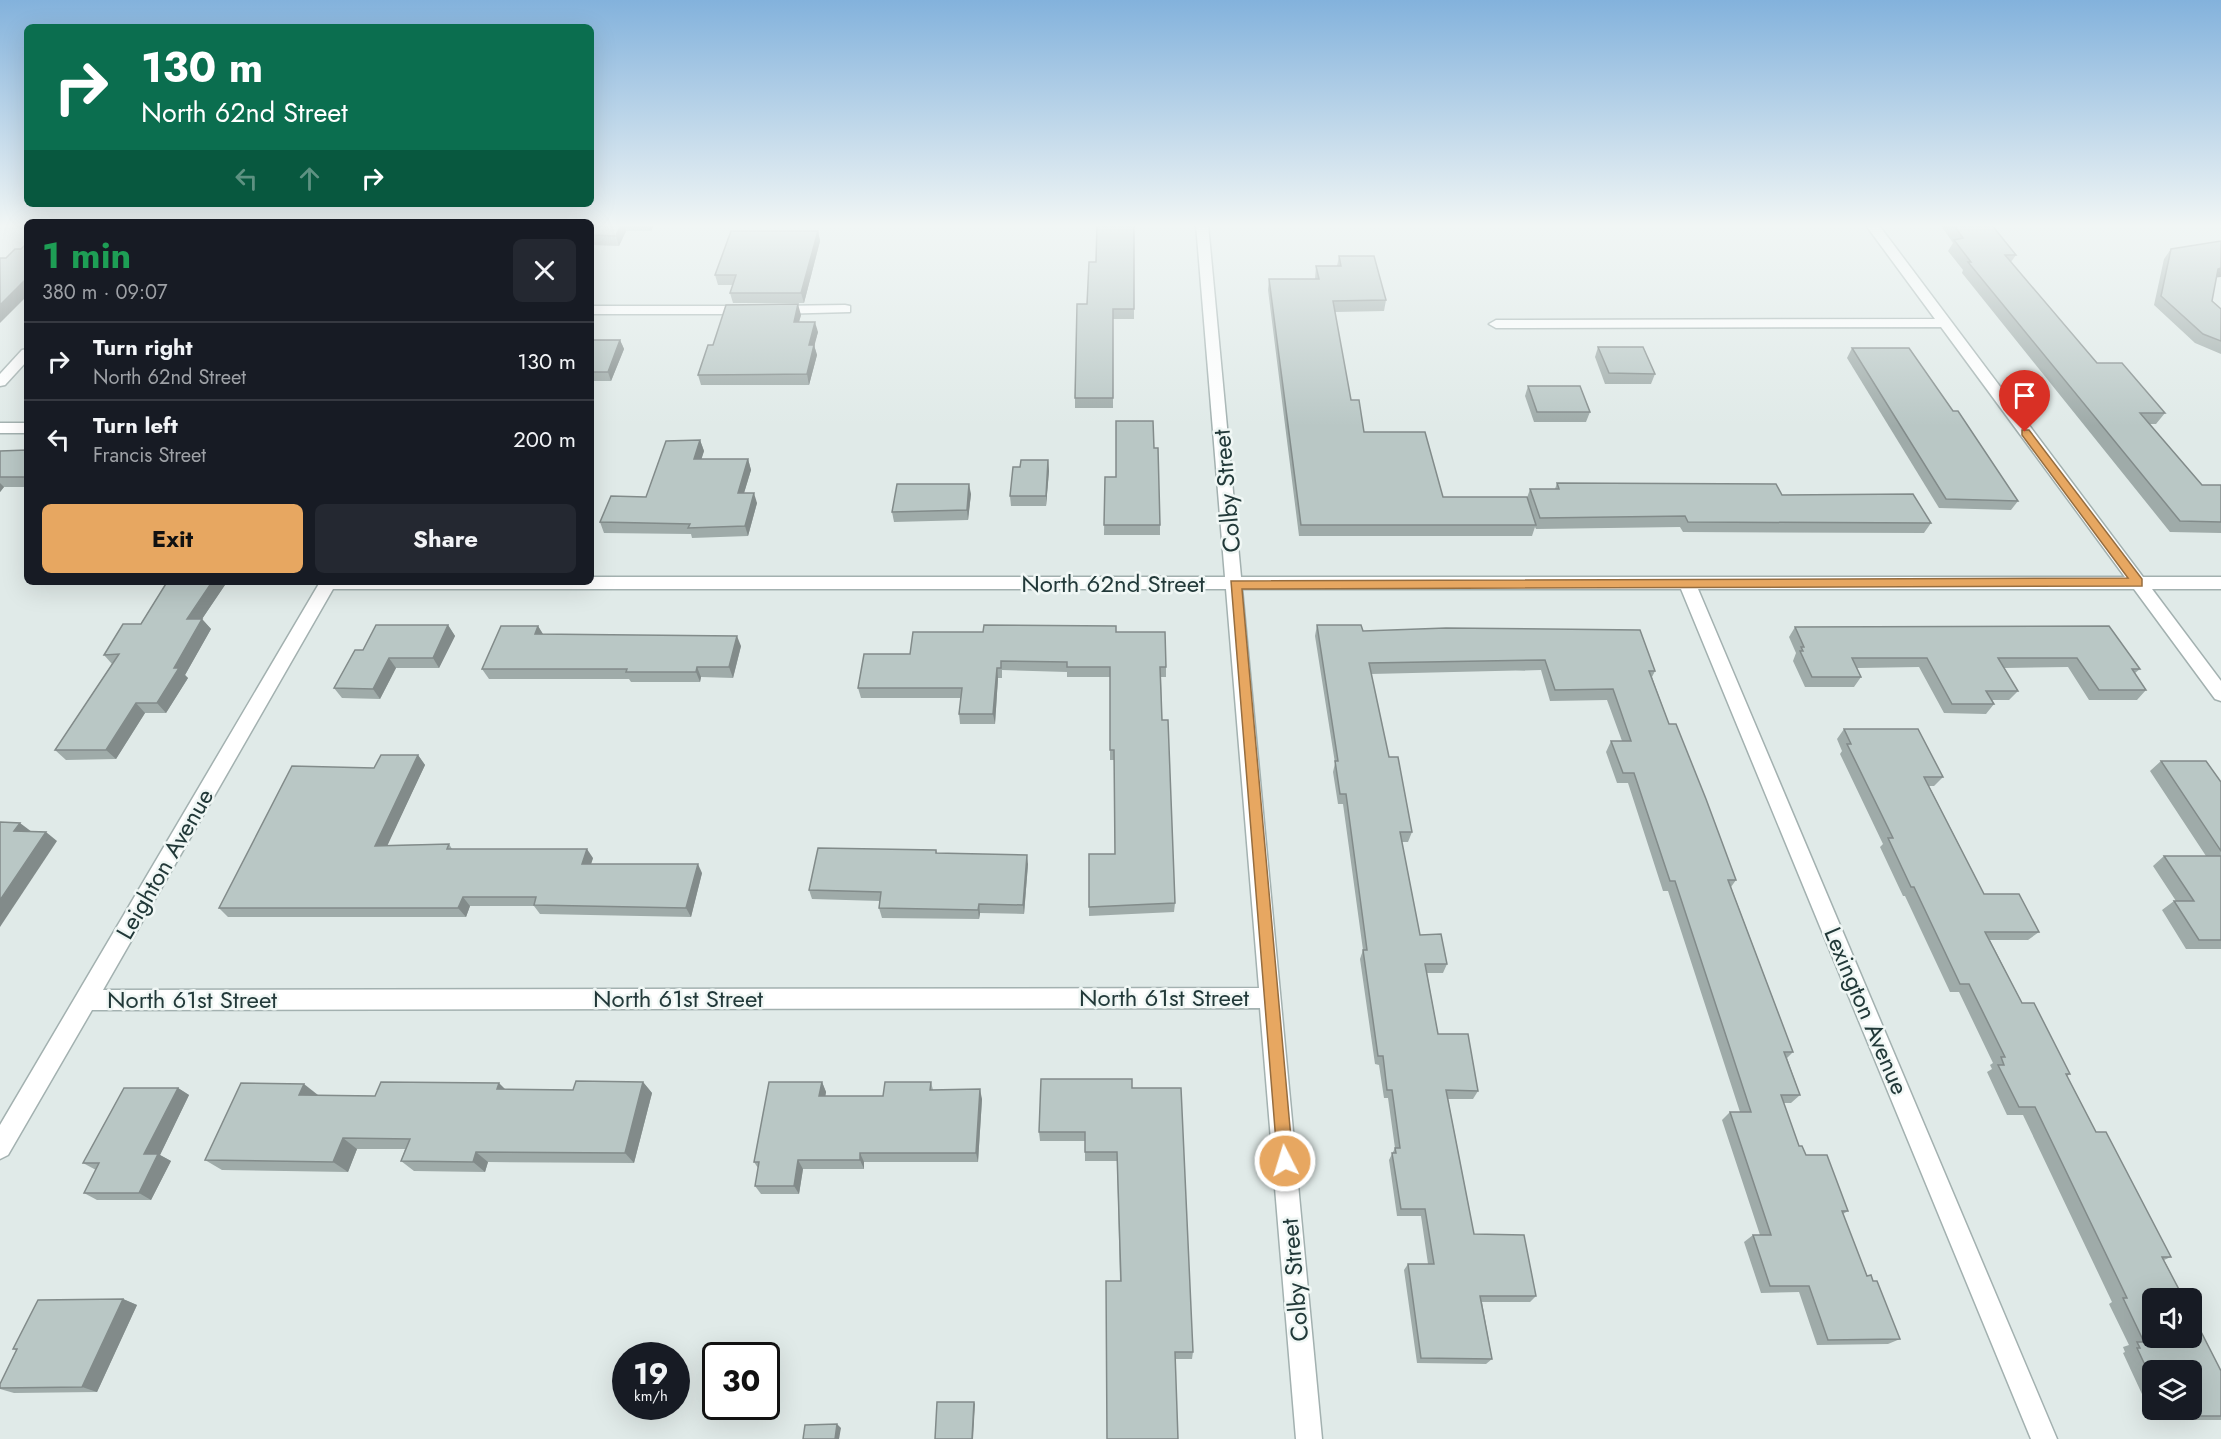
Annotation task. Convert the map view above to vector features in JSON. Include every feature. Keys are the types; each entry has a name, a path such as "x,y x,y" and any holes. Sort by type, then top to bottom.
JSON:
{"street":[{"name":"Colby Street","path":"1208,291 1309,1439"},
{"path":"1920,291 2221,694"},
{"path":"594,310 846,309"},
{"path":"1496,324 1944,323"},
{"path":"0,382 24,356"},
{"path":"0,428 24,428"},
{"name":"North 62nd Street","path":"594,583 2221,583"},
{"name":"Lexington Avenue","path":"1687,583 2044,1439"},
{"name":"Leighton Avenue","path":"0,1146 328,585"},
{"name":"North 61st Street","path":"86,1000 1270,998"}],"building":[{"path":"0,291 14,291 0,305"},
{"path":"731,291 802,291 801,293 730,293"},
{"path":"1088,291 1134,291 1134,309 1113,309 1113,398 1075,398 1077,304 1087,304"},
{"path":"1271,291 1384,291 1386,300 1333,301 1351,400 1359,400 1364,432 1425,432 1443,497 1527,497 1536,525 1301,525"},
{"path":"1992,291 2036,291 2097,363 2122,363 2165,413 2140,413 2202,485 2221,485 2221,522 2180,521"},
{"path":"2162,291 2214,291 2212,301 2221,309 2221,341 2203,334 2161,296"},
{"path":"798,304 794,322 815,322 809,345 814,345 807,374 698,375 708,345 713,345 726,305"},
{"path":"594,340 620,340 608,372 594,372"},
{"path":"1598,347 1643,347 1655,374 1609,373"},
{"path":"1852,348 1909,348 1953,411 1958,411 2018,501 1946,499"},
{"path":"1528,386 1580,386 1590,412 1537,412"},
{"path":"1116,421 1153,421 1154,448 1158,448 1160,525 1104,525 1105,477 1116,477"},
{"path":"700,440 694,459 748,459 738,493 754,493 745,526 688,528 690,524 600,522 611,496 646,497 666,441"},
{"path":"24,450 24,477 0,477 0,451"},
{"path":"1021,460 1048,460 1046,496 1010,496 1013,467 1020,467"},
{"path":"1557,483 1776,484 1782,495 1913,494 1931,523 1688,522 1685,516 1540,518 1530,489 1559,489"},
{"path":"897,484 969,484 967,510 892,512"},
{"path":"165,585 210,585 187,619 202,619 174,668 179,668 157,703 136,703 106,750 55,750 119,654 104,655 123,624 141,624"},
{"path":"376,625 448,625 433,658 389,658 373,689 334,688 355,650 363,650"},
{"path":"984,625 1116,626 1116,632 1165,632 1166,667 1160,667 1162,720 1168,720 1175,903 1089,907 1089,854 1115,854 1114,750 1110,750 1110,667 1067,667 1067,662 1001,661 1001,668 997,668 993,714 959,714 962,688 858,688 864,654 910,654 913,632 983,632"},
{"path":"1317,625 1361,625 1363,631 1446,628 1640,630 1655,671 1649,671 1669,724 1676,724 1706,799 1736,880 1728,880 1793,1052 1784,1052 1800,1095 1781,1095 1799,1146 1802,1146 1806,1155 1827,1155 1848,1211 1842,1211 1867,1276 1871,1275 1873,1281 1877,1281 1900,1339 1828,1340 1809,1286 1770,1286 1753,1235 1771,1235 1730,1112 1751,1112 1675,881 1670,881 1634,773 1623,773 1611,741 1631,741 1613,689 1555,690 1545,660 1369,663 1389,757 1398,757 1412,832 1400,832 1420,935 1441,934 1447,964 1425,964 1438,1034 1468,1034 1478,1091 1446,1090 1474,1234 1524,1235 1536,1296 1480,1296 1492,1359 1421,1358 1408,1264 1434,1264 1425,1209 1401,1209 1392,1153 1396,1153 1395,1148 1400,1148 1392,1090 1387,1090 1383,1056 1378,1056 1363,950 1367,950 1346,794 1340,794 1335,761 1338,761"},
{"path":"501,626 538,626 535,634 737,636 729,667 697,667 696,672 626,672 627,669 482,669"},
{"path":"2109,626 2140,669 2132,669 2146,690 2099,690 2077,658 1998,658 2018,691 1986,691 1994,704 1952,704 1927,658 1852,658 1861,677 1812,677 1800,651 1803,651 1801,647 1804,647 1795,627"},
{"path":"1844,729 1918,729 1943,777 1924,777 1984,894 2019,894 2039,932 1985,932 2022,1003 2034,1003 2070,1074 2066,1074 2096,1132 2106,1132 2171,1257 2162,1257 2178,1288 2142,1288 2142,1338 2123,1298 2127,1298 2035,1107 2019,1107 1998,1065 2004,1065 2001,1057 2005,1057 1969,984 1960,984 1914,887 1911,887 1888,838 1893,838 1847,744 1851,744"},
{"path":"381,755 418,755 375,846 449,844 447,849 587,849 582,864 698,864 686,908 534,905 536,897 463,897 458,908 219,908 292,766 374,768"},
{"path":"2161,761 2206,761 2221,782 2221,851"},
{"path":"0,822 20,823 14,831 46,832 0,900"},
{"path":"818,848 936,850 936,853 1027,855 1023,905 979,904 978,910 879,908 881,892 809,890"},
{"path":"2164,856 2221,856 2221,940 2199,940 2174,901 2194,901"},
{"path":"1041,1079 1132,1079 1132,1088 1181,1088 1193,1352 1175,1352 1178,1439 1107,1439 1106,1281 1121,1281 1117,1152 1085,1152 1085,1132 1039,1132"},
{"path":"576,1081 643,1082 625,1153 476,1152 473,1162 401,1161 410,1139 343,1138 333,1162 205,1160 241,1083 304,1084 299,1095 375,1096 381,1082 499,1083 497,1089 573,1090"},
{"path":"769,1082 822,1082 819,1096 883,1096 885,1082 931,1082 930,1090 980,1089 976,1153 860,1153 860,1160 798,1160 794,1186 755,1186 759,1162 754,1162"},
{"path":"124,1088 178,1088 144,1154 158,1154 139,1193 84,1193 99,1163 83,1163"},
{"path":"123,1299 82,1387 0,1388 17,1349 13,1349 38,1300"},
{"path":"2202,1334 2221,1371 2221,1416 2202,1416 2202,1360 2143,1360 2137,1342 2142,1342 2142,1348 2202,1348"},
{"path":"937,1402 974,1402 972,1439 935,1439"},
{"path":"837,1424 835,1439 803,1439 805,1425"}],"route":[{"path":"1285,1161 1235,584 2138,583 2025,432"}]}
